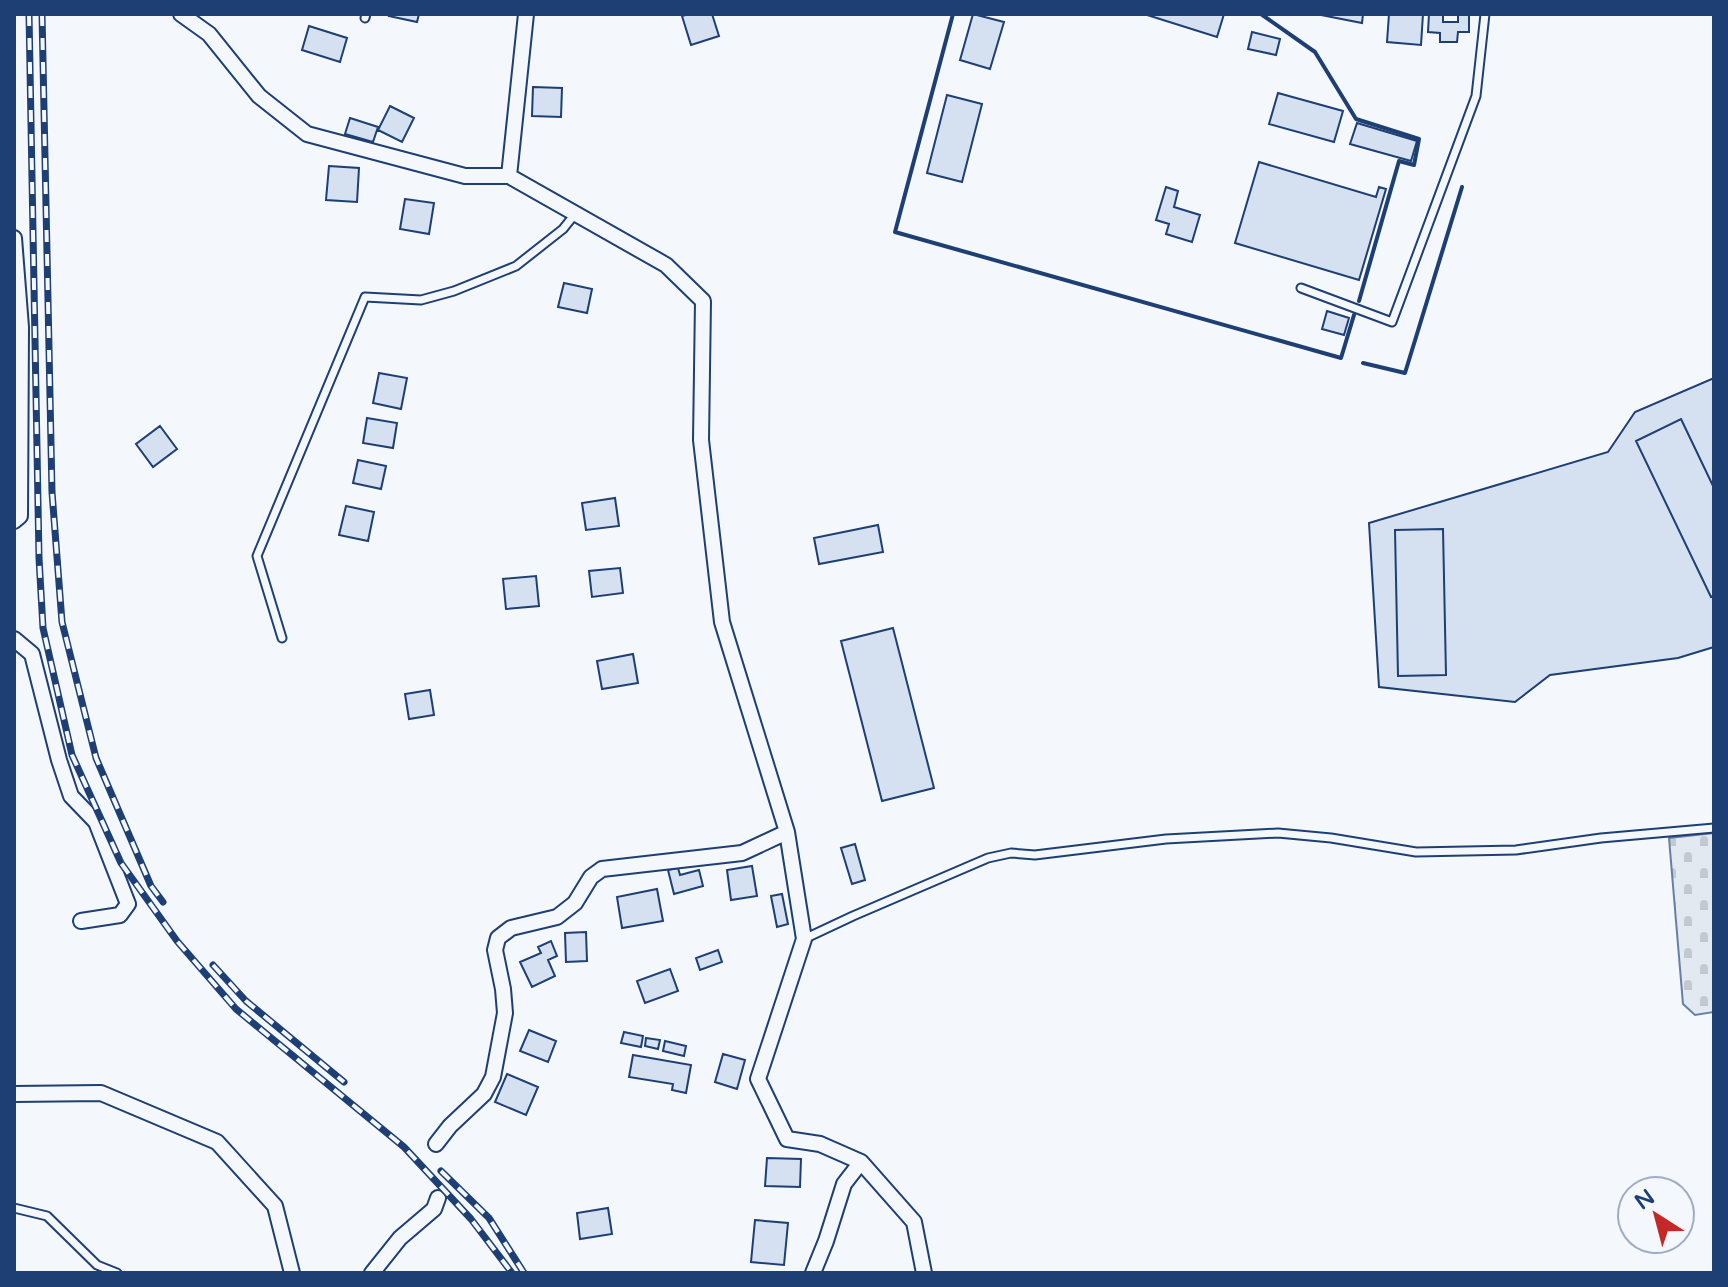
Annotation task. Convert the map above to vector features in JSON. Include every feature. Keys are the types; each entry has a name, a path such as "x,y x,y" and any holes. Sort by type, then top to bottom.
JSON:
{"street":[{"path":"181,14 209,34 259,96 307,134 465,176 509,176 666,265 703,301 701,440 722,622 787,832 804,939 758,1079 787,1139 820,1144 861,1162 914,1222 924,1273"},
{"path":"509,176 526,14"},
{"path":"14,238 21,327 20,516 14,521"},
{"path":"14,639 32,654 71,796 96,822 128,904 120,915 81,921"},
{"path":"436,1144 484,1094 493,1077 505,1013 495,950 498,938 511,928 557,917 575,903 591,877 602,869 742,853 787,832"},
{"path":"14,1094 101,1093 217,1142 275,1206 292,1273"},
{"path":"813,1273 844,1184 861,1162"},
{"path":"372,1273 400,1238 434,1209 438,1198"}],"lane":[{"path":"1301,288 1392,322 1476,96 1485,14"},
{"path":"282,638 257,556 365,297 421,300 466,286 516,266 563,229 575,214"},
{"path":"804,939 988,858 1011,853 1035,855 1166,839 1278,833 1416,852 1516,850 1601,838 1714,828"},
{"path":"14,1208 47,1216 97,1265 117,1273"}],"green space":[{"path":"1714,833 1714,1012 1695,1015 1683,1004 1669,838"}],"building":[{"path":"390,14 419,14 417,22"},
{"path":"712,14 719,36 691,45 682,16"},
{"path":"973,14 1004,22 990,69 960,60"},
{"path":"1144,14 1224,14 1217,37"},
{"path":"1316,14 1363,14 1362,23"},
{"path":"1389,14 1423,14 1421,45 1387,42"},
{"path":"1429,14 1443,14 1443,22 1458,22 1458,15 1469,15 1469,32 1458,32 1457,42 1440,42 1440,33 1428,32"},
{"path":"309,26 347,38 340,62 302,50"},
{"path":"1252,32 1280,39 1276,55 1248,49"},
{"path":"533,87 562,88 561,117 532,116"},
{"path":"1278,93 1343,111 1334,142 1269,124"},
{"path":"947,95 982,104 962,182 927,173"},
{"path":"390,106 414,118 402,142 378,130"},
{"path":"350,118 378,127 373,142 345,134"},
{"path":"1357,123 1417,141 1411,161 1350,144"},
{"path":"1259,162 1376,197 1379,187 1386,189 1359,280 1235,243"},
{"path":"329,166 359,168 357,202 326,200"},
{"path":"1166,187 1178,191 1174,207 1200,215 1192,242 1166,234 1169,224 1156,220"},
{"path":"405,199 434,203 429,234 400,229"},
{"path":"564,283 592,289 587,313 558,307"},
{"path":"1327,311 1349,318 1344,335 1322,329"},
{"path":"379,373 407,378 401,409 373,403"},
{"path":"1714,378 1714,647 1678,658 1550,675 1515,702 1379,687 1369,523 1608,452 1635,412"},
{"path":"367,418 397,423 393,448 363,443"},
{"path":"1681,419 1714,488 1714,596 1711,597 1636,441"},
{"path":"160,426 177,449 153,467 136,444"},
{"path":"358,460 386,466 381,489 353,483"},
{"path":"615,498 619,526 586,530 582,503"},
{"path":"346,506 374,512 368,541 339,535"},
{"path":"878,525 883,552 819,564 814,538"},
{"path":"1443,529 1446,675 1398,676 1395,530"},
{"path":"620,568 623,593 592,597 589,571"},
{"path":"536,576 539,606 506,609 503,579"},
{"path":"893,628 934,788 882,801 841,641"},
{"path":"633,654 638,683 602,689 597,661"},
{"path":"430,690 434,715 409,719 405,694"},
{"path":"855,844 865,880 852,884 841,848"},
{"path":"752,866 757,896 731,900 727,870"},
{"path":"678,868 680,875 699,870 703,886 674,894 668,870"},
{"path":"657,889 663,921 622,928 617,897"},
{"path":"782,894 788,924 777,927 771,896"},
{"path":"586,932 587,961 566,962 565,933"},
{"path":"551,941 557,956 548,960 555,976 532,987 520,962 541,953 538,947"},
{"path":"718,950 722,962 700,970 696,958"},
{"path":"670,969 678,991 645,1003 637,981"},
{"path":"529,1030 556,1041 548,1062 520,1051"},
{"path":"624,1032 643,1036 641,1047 621,1043"},
{"path":"646,1038 660,1040 658,1049 645,1046"},
{"path":"665,1041 686,1046 684,1056 663,1051"},
{"path":"723,1054 745,1060 737,1089 715,1082"},
{"path":"633,1055 691,1065 686,1093 672,1090 673,1084 629,1077"},
{"path":"507,1074 538,1087 526,1115 495,1102"},
{"path":"767,1158 801,1159 800,1187 765,1186"},
{"path":"608,1208 612,1234 580,1239 577,1213"},
{"path":"755,1220 788,1223 784,1265 751,1262"}],"railway":[{"path":"29,14 39,558 43,628 72,755 121,863 177,941 236,1009 404,1147 471,1219 512,1273"},
{"path":"42,14 52,492 62,622 96,758 151,886 163,902"},
{"path":"213,965 246,1001 344,1082"},
{"path":"441,1171 489,1218 524,1273"}],"wall":[{"path":"953,14 895,232 1341,358 1354,315"},
{"path":"1261,14 1315,52 1356,119 1419,139 1414,165 1399,161 1359,301"},
{"path":"1363,363 1405,373 1462,187"}]}
